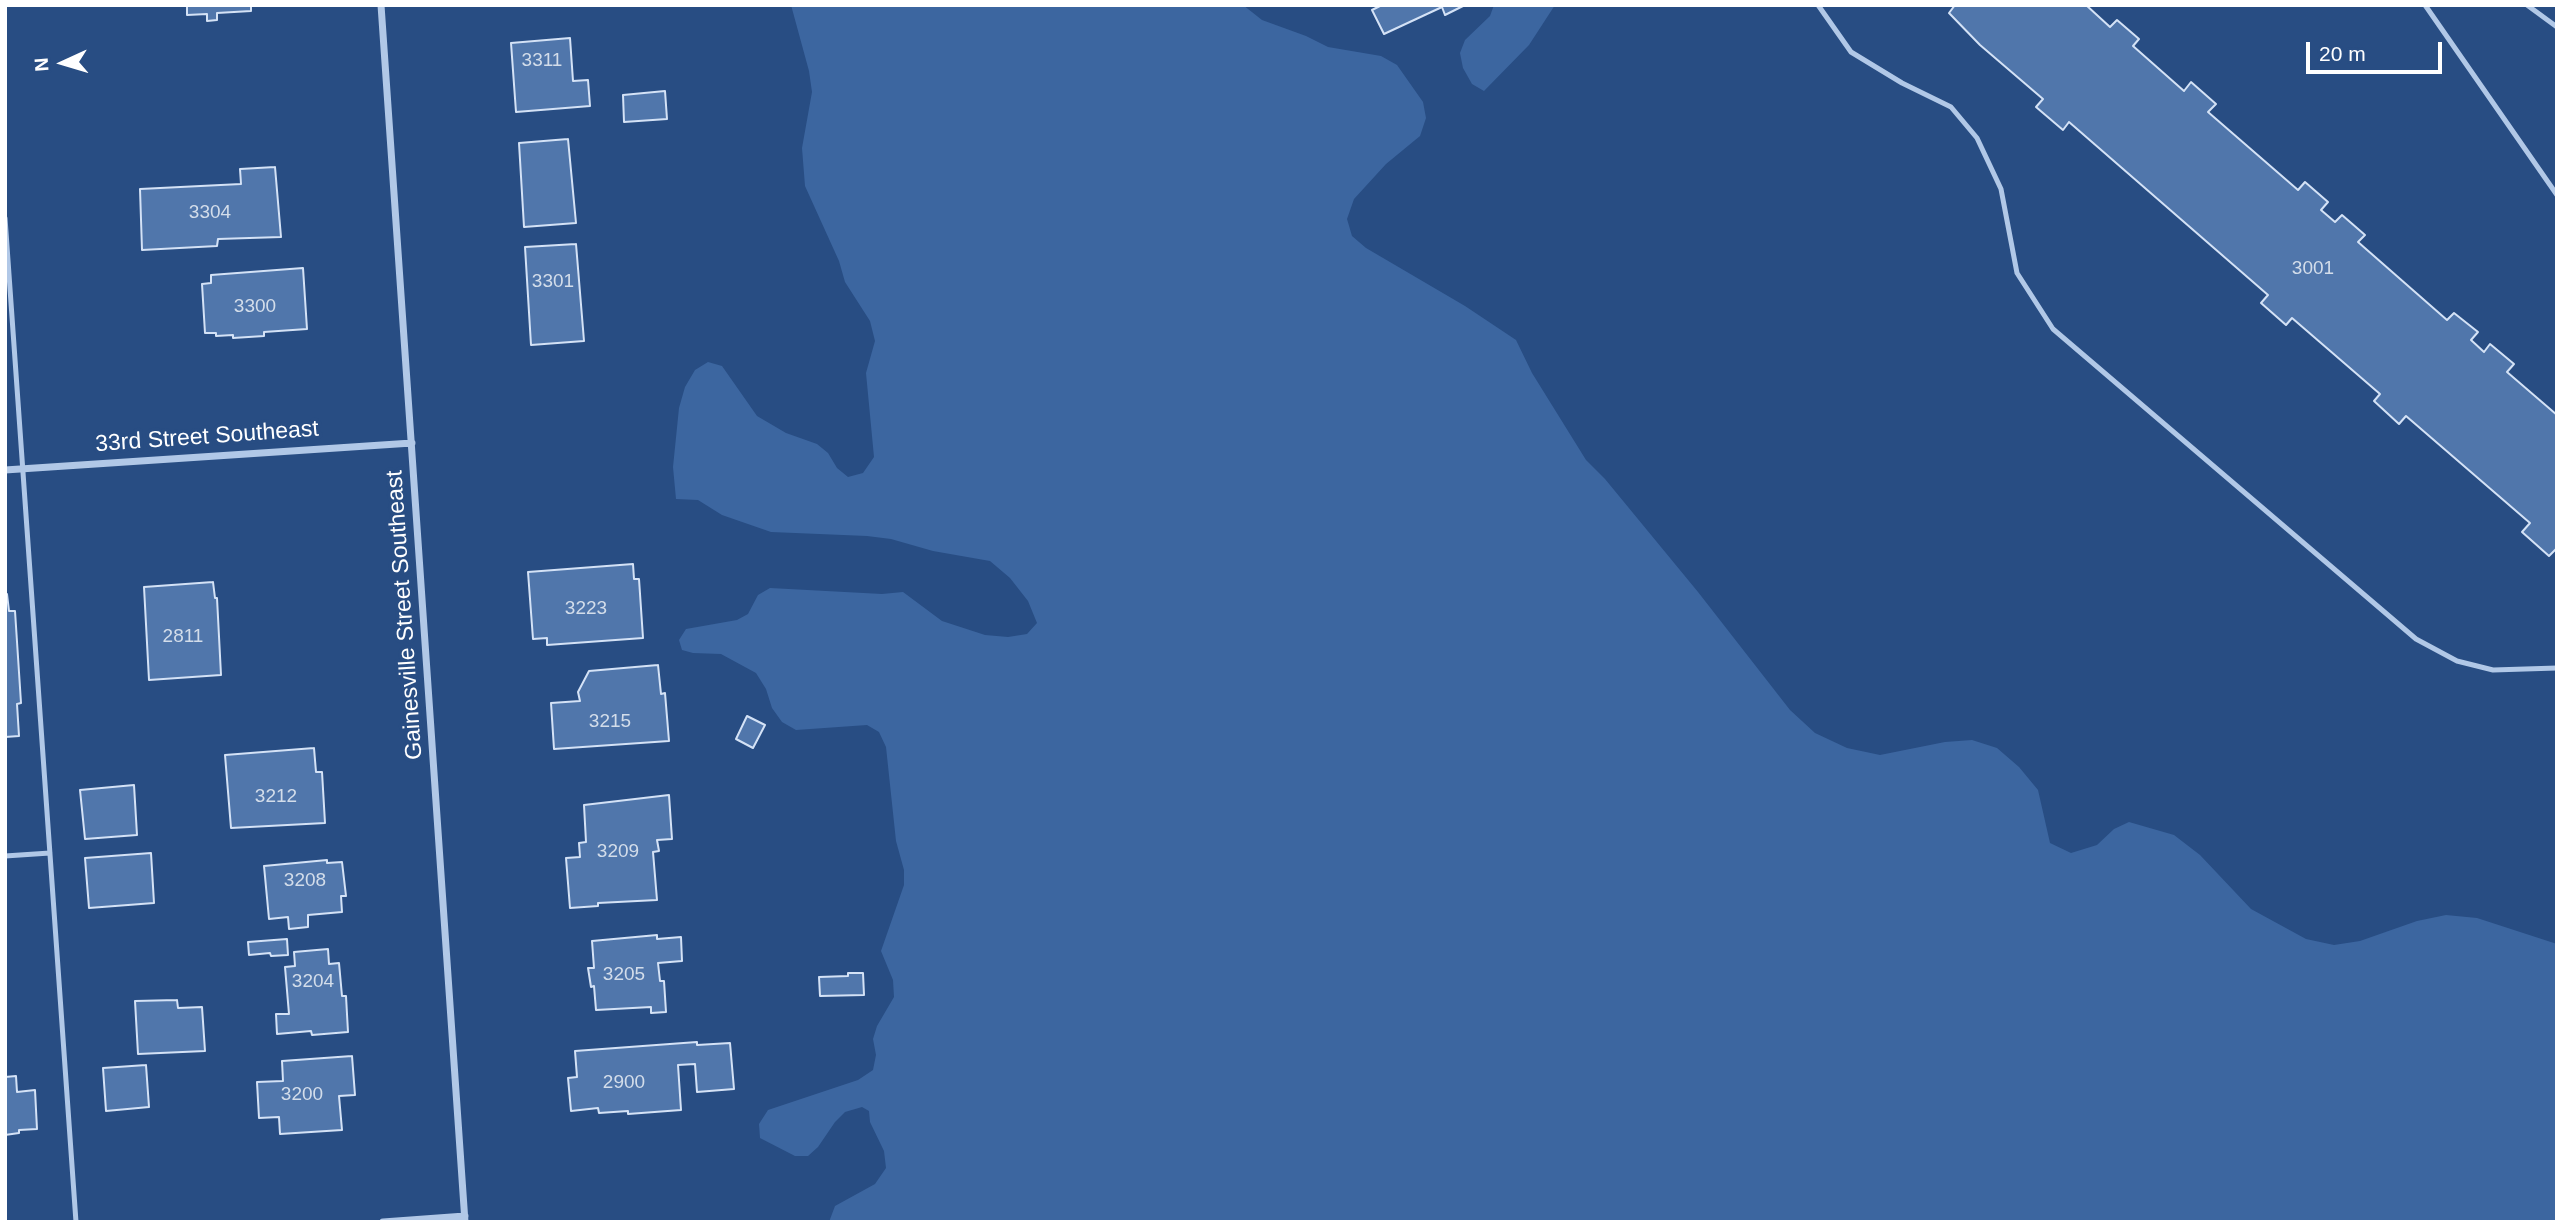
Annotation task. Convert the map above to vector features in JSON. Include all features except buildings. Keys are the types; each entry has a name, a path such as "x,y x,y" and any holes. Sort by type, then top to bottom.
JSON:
{"street":[{"name":"Gainesville Street Southeast","path":"381,5 465,1219"},
{"name":"33rd Street Southeast","path":"5,470 412,443"},
{"path":"383,1222 465,1219"}],"lane":[{"path":"1818,5 1851,52 1902,83 1951,107 1977,138 2001,189 2017,274 2053,329 2416,639 2458,661 2493,670 2557,668"},
{"path":"2425,5 2557,195"},
{"path":"2528,5 2557,27"},
{"path":"5,218 76,1222"},
{"path":"5,856 50,853"}],"shaded area":[{"path":"791,5 1243,5 1262,20 1328,47 1381,56 1397,65 1423,102 1426,118 1420,136 1386,164 1354,199 1347,219 1352,236 1366,248 1465,306 1516,340 1532,373 1586,460 1605,479 1698,592 1790,710 1815,733 1847,748 1880,755 1945,742 1972,740 1997,748 2019,767 2038,790 2050,843 2071,853 2097,845 2114,829 2129,822 2174,835 2200,855 2251,909 2306,939 2334,945 2360,941 2417,921 2446,915 2477,918 2557,944 2557,1222 829,1222 835,1206 875,1184 886,1168 884,1151 870,1122 869,1111 862,1107 845,1112 808,1156 795,1156 760,1138 759,1124 768,1110 858,1080 873,1070 876,1055 873,1039 877,1026 894,997 893,980 881,951 904,885 904,870 896,841 886,747 879,732 867,725 796,730 782,722 772,708 766,689 756,673 721,654 682,650 679,640 686,629 737,620 748,614 758,595 770,588 882,594 903,592 942,621 985,635 1008,637 1027,634 1037,623 1028,601 1010,578 990,561 933,551 891,539 771,532 722,515 698,500 676,499 673,467 679,408 685,387 695,370 708,362 722,366 757,416 786,433 817,444 848,477 863,473 874,457 866,373 875,341 870,321 845,282 839,261 805,186 802,148 812,92"},
{"path":"1494,5 1555,5 1529,45 1484,91 1472,84 1463,68 1460,53 1465,40 1490,16"}]}
